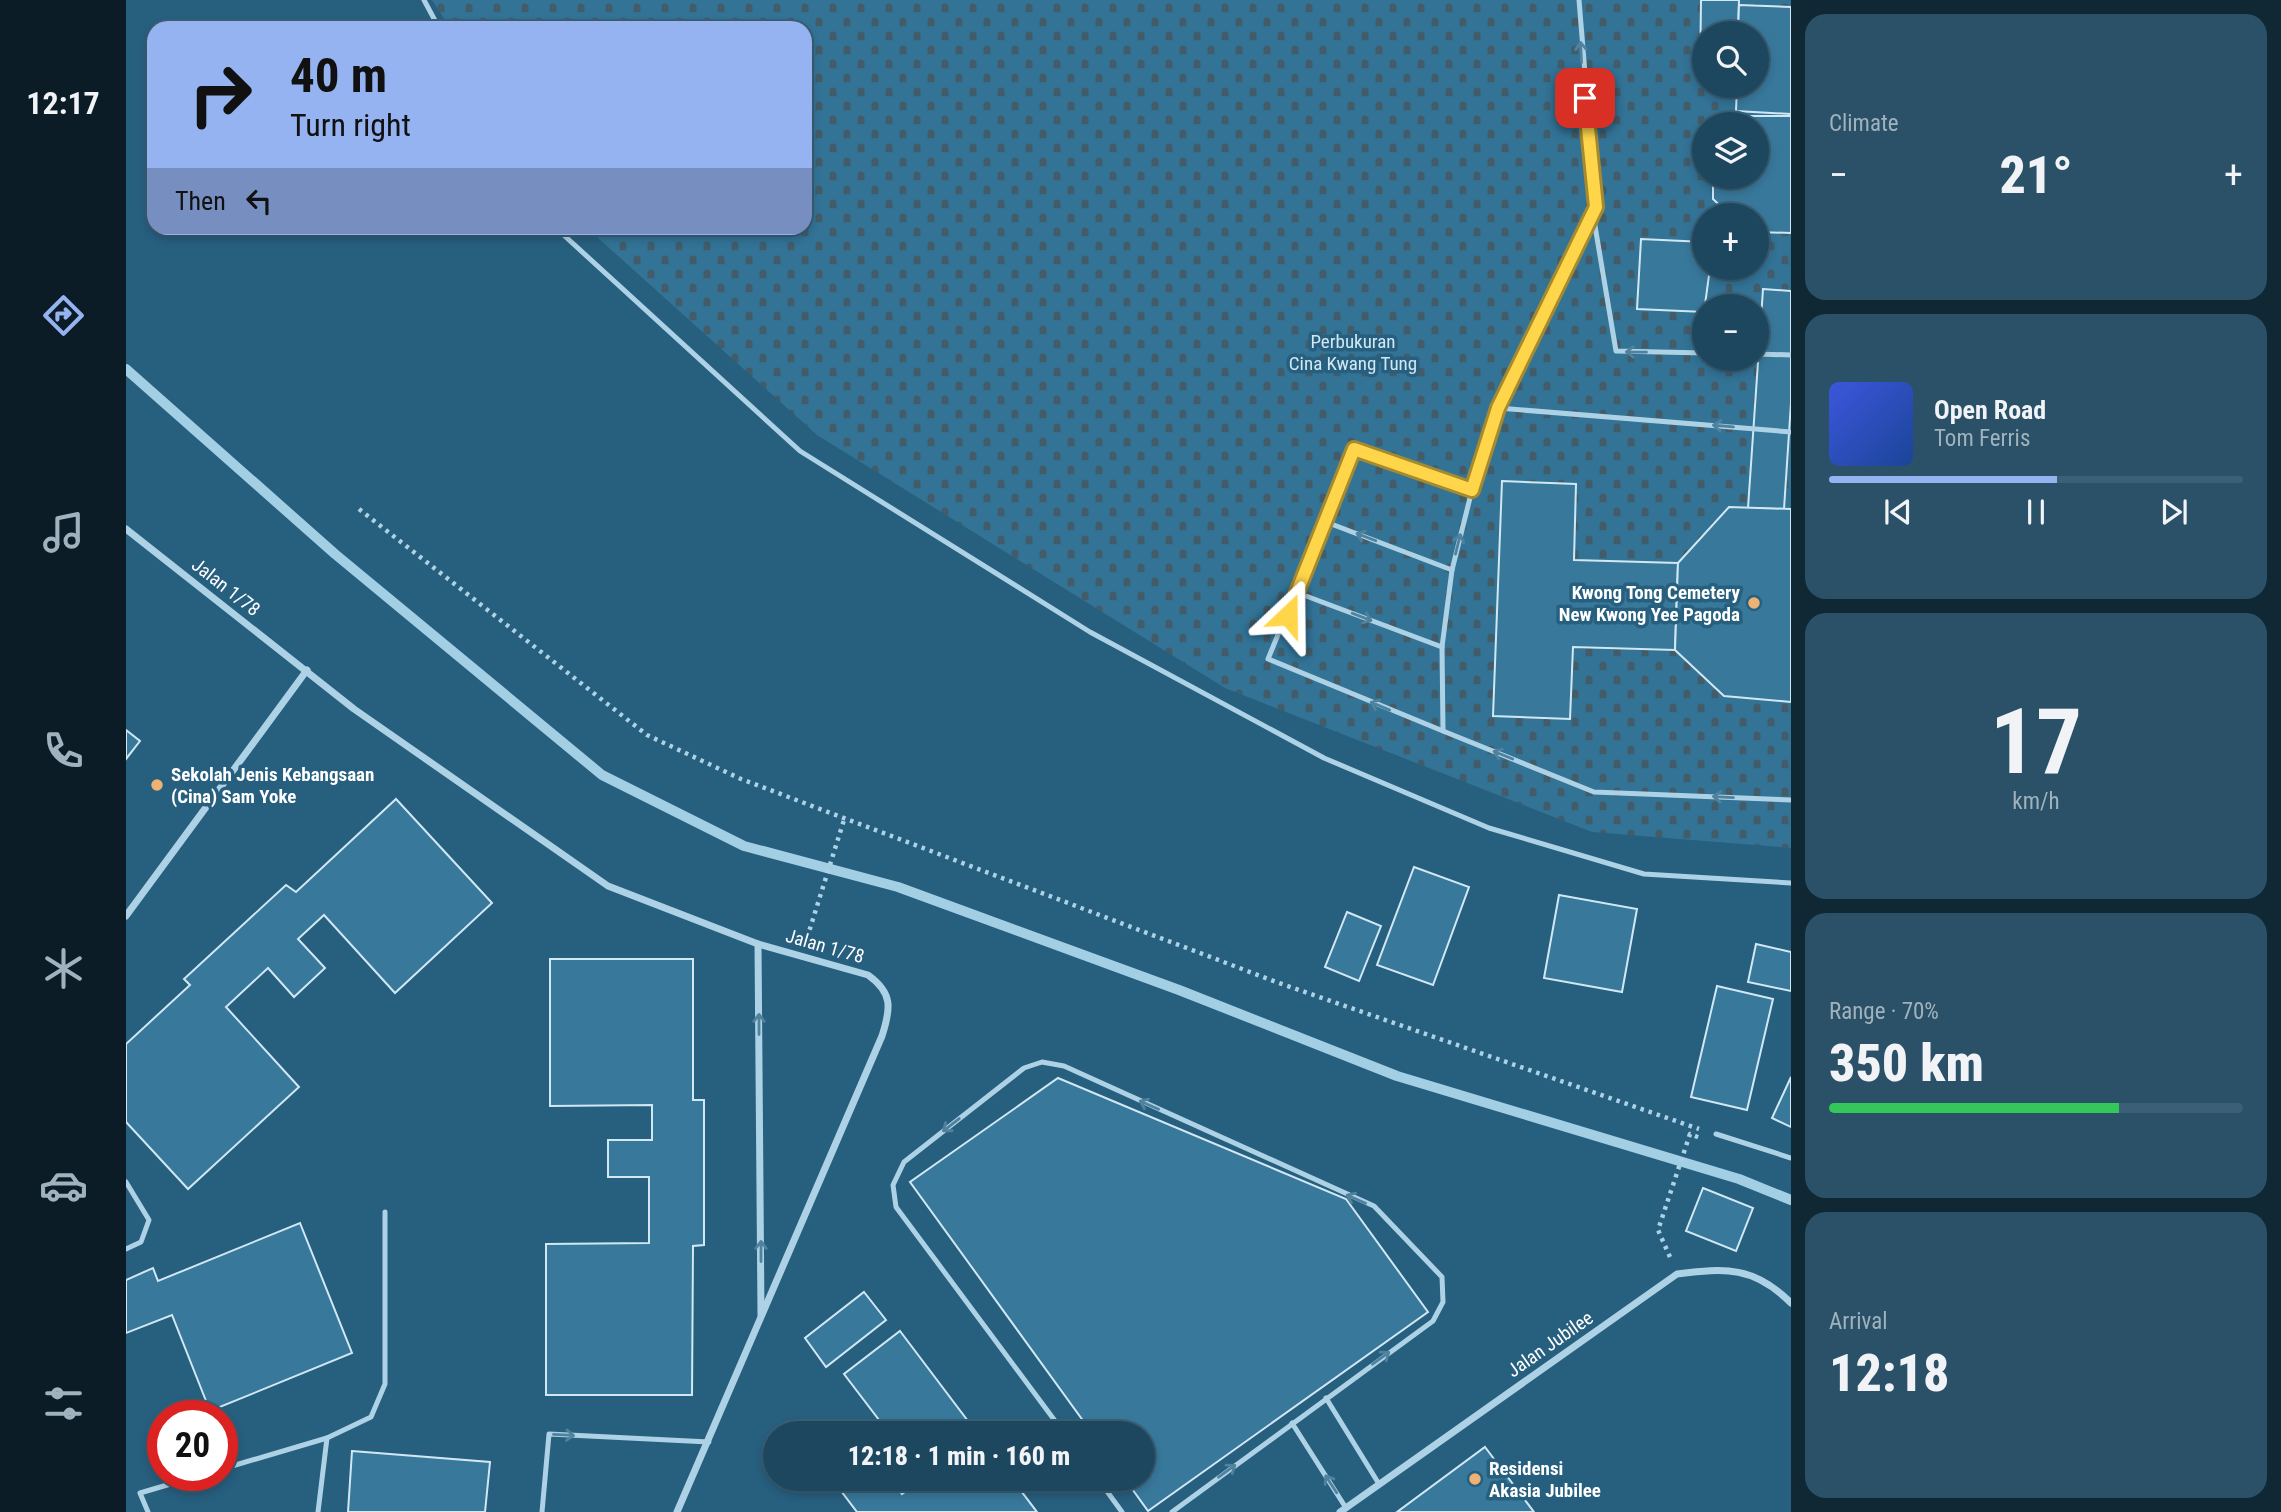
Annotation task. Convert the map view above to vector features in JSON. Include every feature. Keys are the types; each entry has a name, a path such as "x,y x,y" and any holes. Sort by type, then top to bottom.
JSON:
{"street":[{"name":"Jalan 1/78","path":"126,529 354,709 608,886 758,944 868,975 882,985 888,1002 888,1018 677,1512"},
{"path":"126,916 307,670"},
{"path":"758,944 761,1320"},
{"name":"Jalan Jubilee","path":"1343,1510 1677,1274 1724,1268 1771,1283 1791,1303"}],"lane":[{"path":"424,0 435,21"},
{"path":"1443,731 1442,647 1452,570 1472,490 1498,408 1596,207 1578,0"},
{"path":"1592,214 1616,351 1692,353"},
{"path":"564,235 800,451 1090,632 1324,758 1489,828 1644,874 1791,883"},
{"path":"1769,354 1791,355"},
{"path":"1498,408 1791,432"},
{"path":"1472,490 1354,449 1298,593 1268,659 1594,792 1791,800"},
{"path":"1326,522 1452,570"},
{"path":"1298,593 1442,647"},
{"path":"1055,1421 896,1207 894,1185 904,1162 1024,1068 1042,1062 1064,1066 1374,1206 1442,1277 1444,1302 1433,1321 1172,1512"},
{"path":"1716,1134 1791,1158"},
{"path":"126,1182 149,1220 141,1242 126,1249"},
{"path":"238,1464 327,1438 371,1417 385,1384 385,1212"},
{"path":"1326,1398 1378,1484"},
{"path":"1292,1423 1343,1510"},
{"path":"542,1512 549,1434 709,1442"},
{"path":"318,1512 327,1438"},
{"path":"147,1491 140,1493 148,1512"},
{"path":"1107,1491 1122,1512"}],"path":[{"path":"359,509 647,735 741,779 1279,983 1716,1134"},
{"path":"801,956 844,820"},
{"path":"1677,1274 1658,1230 1690,1134"}],"green space":[{"name":"Perbukuran Cina Kwang Tung","path":"432,0 1791,0 1791,848 1592,832 1225,688 817,435 595,235 812,235 812,21 446,21"}],"building":[{"path":"1701,0 1739,0 1738,21 1701,21"},
{"path":"1739,5 1791,7 1791,114 1736,111 1737,98 1769,98 1769,21 1738,21"},
{"path":"1769,116 1791,116 1791,233 1769,232 1769,203 1717,203 1713,199 1713,189 1769,189"},
{"path":"1641,239 1692,241 1692,280 1708,280 1706,294 1692,294 1692,311 1637,309"},
{"path":"1763,289 1791,291 1791,403 1784,509 1748,508 1757,371 1769,371 1769,294 1763,294"},
{"path":"1502,481 1576,484 1574,560 1678,563 1675,650 1573,647 1570,719 1493,716"},
{"path":"1729,507 1791,509 1791,702 1724,696 1675,650 1678,563"},
{"path":"126,730 140,741 126,759"},
{"path":"396,799 492,903 395,993 324,915 298,939 325,968 294,997 268,968 226,1007 299,1087 188,1189 126,1122 126,1044 190,985 184,979 286,885 296,892"},
{"path":"1414,867 1469,887 1433,985 1377,965"},
{"path":"1559,895 1637,909 1622,992 1544,978"},
{"path":"1347,912 1381,926 1359,981 1325,967"},
{"path":"1756,944 1791,952 1791,991 1748,982"},
{"path":"550,959 693,959 693,1100 704,1100 704,1245 693,1246 692,1395 546,1395 546,1244 649,1243 649,1177 608,1177 608,1140 652,1140 652,1105 550,1106"},
{"path":"1717,986 1773,999 1747,1110 1691,1097"},
{"path":"1791,1077 1791,1127 1772,1118"},
{"path":"1058,1078 1346,1199 1428,1312 1148,1511 1134,1491 1155,1491 1155,1421 1083,1421 910,1182"},
{"path":"1703,1188 1753,1208 1736,1251 1686,1231"},
{"path":"300,1223 352,1353 237,1400 206,1400 172,1315 126,1333 126,1280 153,1268 158,1281"},
{"path":"864,1292 886,1320 826,1367 805,1338"},
{"path":"900,1331 968,1421 880,1421 844,1374"},
{"name":"Residensi Akasia Jubilee","path":"1485,1447 1534,1512 1397,1512"},
{"path":"352,1451 490,1462 485,1512 348,1512"},
{"path":"841,1491 900,1491 902,1494 906,1491 1021,1491 1037,1512 857,1512"}],"waterway":[{"path":"126,369 335,554 602,775 744,846 898,887 1179,990 1397,1076 1739,1179 1791,1200"}],"place":[{"name":"Kwong Tong Cemetery New Kwong Yee Pagoda","path":"1754,603"},
{"name":"Sekolah Jenis Kebangsaan (Cina) Sam Yoke","path":"157,785"},
{"name":"Residensi Akasia Jubilee","path":"1475,1479"}],"route":[{"path":"1288,615 1354,449 1472,490 1498,408 1596,207 1585,98"}]}
